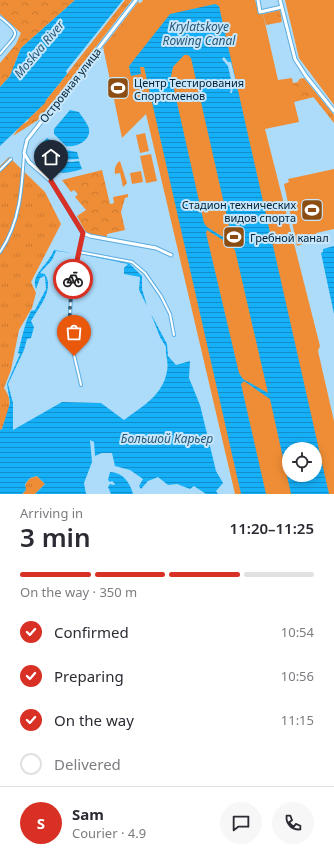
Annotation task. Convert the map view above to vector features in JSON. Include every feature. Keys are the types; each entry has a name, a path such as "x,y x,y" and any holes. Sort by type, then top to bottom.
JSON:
{"street":[{"name":"Островная улица","path":"24,153 24,145 136,0"},
{"path":"258,0 260,12 282,7"},
{"path":"280,0 295,59 306,76 334,111"},
{"path":"0,17 14,28 16,34 0,54"},
{"path":"24,153 30,162 51,181 83,233 90,236 156,248 171,255"},
{"path":"0,252 8,238 17,213 23,182 24,153"},
{"path":"0,170 11,158"},
{"path":"81,384 71,340 70,316 72,287 83,233"},
{"path":"79,252 132,262 145,273 161,296 170,314 174,335"}],"green space":[{"path":"0,0 75,0 21,48 10,76 0,87 0,63 16,44 21,33 0,14"},
{"path":"125,0 132,0 61,92 59,84"},
{"name":"Гребной канал","path":"143,0 255,0 259,14 263,14 278,80 292,78 295,93 292,94 299,122 265,129 320,346 318,351 334,421 334,494 235,494 146,114 122,138 104,51"},
{"path":"285,0 334,0 334,105 299,58"},
{"path":"138,2 150,7 113,90 103,47"},
{"path":"280,10 282,22 266,25 263,14"},
{"path":"304,78 334,115 334,123 299,79"},
{"path":"299,79 314,97 294,102 299,122 280,86 298,82"},
{"path":"59,84 61,92 38,120 13,136 20,126 28,121 29,117 35,113"},
{"path":"145,133 149,151 140,153 136,135"},
{"path":"151,154 157,181 146,183 140,156"},
{"path":"9,157 45,192 61,224 31,282 36,293 32,308 19,330 11,370 4,388 10,403 8,413 2,429 0,430 0,166"},
{"path":"120,161 127,183 123,187 120,173 115,174 116,165"},
{"name":"Стадион технических видов спорта","path":"334,169 334,229 316,233 316,239 297,246 284,184 289,182 288,179"},
{"path":"102,170 110,204 114,203 113,197 128,194 128,197 125,198 121,212 125,230 107,234 107,237 90,234 85,230 77,216 86,210 75,197 78,194 74,190 71,192 62,180"},
{"path":"141,171 143,182 132,184 130,173"},
{"path":"37,476 45,484 35,494 22,494 24,493 27,482 31,478"}],"water":[{"name":"Moskva River","path":"75,0 123,0 66,71 67,74 45,103 0,146 0,87 10,76 21,48"},
{"name":"Krylatskoye Rowing Canal","path":"215,4 219,6 317,442 282,442 282,453 270,399 244,381 241,384 266,494 241,494 144,67 140,67 141,74 131,76 129,66 170,14","holes":["184,55 188,55 191,58 232,239 231,242 207,227 204,223 171,76 173,67","207,230 231,245 235,250 268,393 243,379 239,373 206,233"]},
{"path":"70,110 79,112 89,129 89,133 88,137 82,143 74,146 66,146 54,134 54,129"},
{"path":"47,138 65,150 77,152 79,159 59,160 41,144"},
{"path":"39,145 49,154 61,161 79,161 82,169 66,173 56,172 46,166 35,156 36,154 34,152"},
{"path":"334,246 334,314 321,253 323,252 323,249"},
{"name":"Большой Карьер","path":"54,250 72,253 56,251 52,260 40,273 45,274 48,280 47,292 31,321 34,327 31,338 27,339 24,350 8,384 13,403 13,430 62,402 101,403 124,420 145,405 161,387 165,379 167,368 166,347 160,337 151,314 167,344 168,356 176,365 190,361 189,378 200,405 216,471 223,483 216,491 218,494 206,494 194,486 190,489 177,484 168,485 158,477 148,481 141,489 139,486 143,479 130,470 115,466 112,453 102,453 95,456 94,442 90,440 92,462 84,483 86,494 35,494 45,484 37,476 30,478 25,484 26,490 22,494 0,494 0,430 2,429 10,403 7,384 20,354 18,353 25,326 31,311 35,310 46,289 45,276 40,278 36,289 35,279"},
{"path":"81,254 127,261 142,276 142,289 147,306 139,290 140,277 124,274 124,268 128,264"},
{"name":"Krylatskoye Rowing Canal","path":"322,463 329,494 291,494 288,482 322,482"},
{"path":"110,472 114,472 125,478 133,494 111,494 108,487 110,484 115,484 108,480"}],"pier":[{"path":"224,57 228,62 231,62 237,86 233,87 232,93 230,93 232,84 228,66 222,59"}],"way so far":[{"path":"73,279 70,316 71,340 74,356"}],"place":[{"name":"Центр Тестирования Спортсменов","path":"118,88"},
{"name":"Стадион технических видов спорта","path":"312,210"},
{"name":"Гребной канал","path":"234,237"}],"route":[{"path":"51,181 83,233 73,279"}]}
